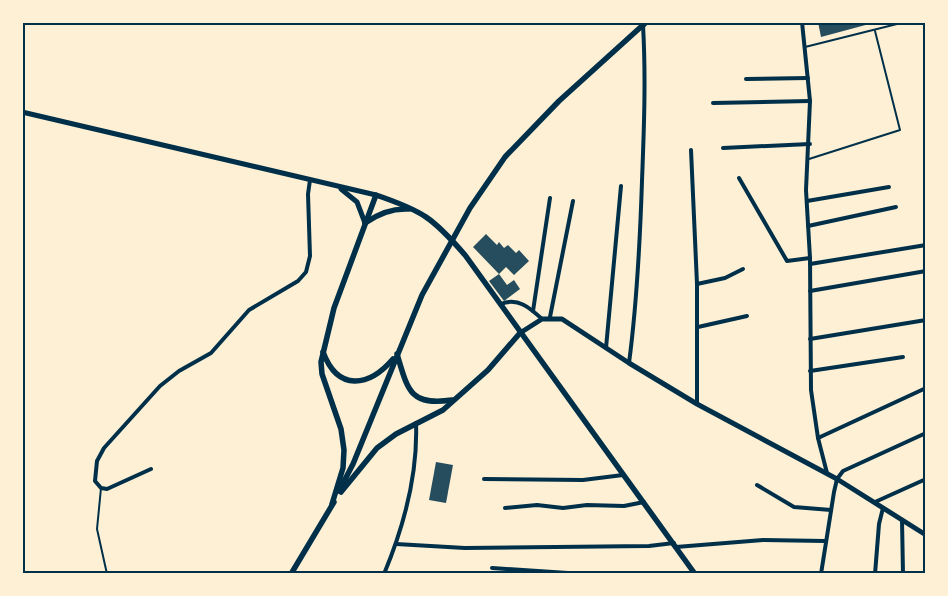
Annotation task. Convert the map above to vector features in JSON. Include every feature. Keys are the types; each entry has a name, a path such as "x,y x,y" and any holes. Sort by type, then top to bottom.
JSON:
{"main road":[{"path":"291,574 353,464 422,295 470,208 505,157 559,101 645,23"},
{"path":"332,504 343,468 344,450 341,429 322,374 323,350 334,308 376,195 417,210 443,230 501,304 695,574"},
{"path":"365,223 386,211 398,208 417,210"},
{"path":"332,504 377,448 416,423 443,410 488,370 520,333"},
{"path":"323,350 328,364 336,373 348,381 360,382 371,379 383,370 397,354"},
{"path":"397,354 405,381 421,400 432,403 452,400"}],"street":[{"path":"802,22 810,101 807,201 810,258 810,371 818,438 827,473"},
{"path":"629,364 640,234 645,23"},
{"path":"746,79 808,78"},
{"path":"713,103 810,101"},
{"path":"22,112 376,195"},
{"path":"723,148 810,144"},
{"path":"691,150 697,284 697,404"},
{"path":"739,178 787,261 810,258"},
{"path":"151,468 108,489 100,488 95,481 97,461 104,448 160,386 179,371 211,353 249,310 298,281 306,272 310,264 308,194 310,180"},
{"path":"336,186 350,194 358,202 365,223"},
{"path":"606,348 621,186"},
{"path":"807,201 889,187"},
{"path":"533,311 550,198"},
{"path":"550,317 573,201"},
{"path":"808,226 896,207"},
{"path":"810,264 926,245"},
{"path":"697,284 725,278 743,270"},
{"path":"810,291 926,271"},
{"path":"501,304 509,301 518,302 542,319"},
{"path":"698,327 747,316"},
{"path":"520,333 542,319 550,317 562,319 629,364 697,404 837,478 926,535"},
{"path":"810,339 926,320"},
{"path":"810,371 903,357"},
{"path":"818,438 926,388"},
{"path":"384,574 396,544 417,451 416,423"},
{"path":"821,574 837,478 843,471 926,433"},
{"path":"484,479 583,480 623,475"},
{"path":"875,502 926,479"},
{"path":"757,485 794,507 831,510"},
{"path":"504,508 537,505 563,508 587,505 624,506 644,502"},
{"path":"875,574 879,524 883,508"},
{"path":"902,520 903,574"},
{"path":"396,544 465,548 623,547 763,540 825,541"},
{"path":"492,568 583,574"}],"lane":[{"path":"805,47 905,22"},
{"path":"809,159 900,130 875,31"},
{"path":"100,488 97,529 107,574"}],"building":[{"path":"818,22 873,22 873,23 821,37"},
{"path":"486,234 497,245 499,242 504,248 508,245 516,253 519,250 529,261 514,275 506,267 499,274 473,247"},
{"path":"499,274 507,285 514,280 520,289 504,301 489,281"},
{"path":"436,462 453,465 446,503 429,500"}]}
